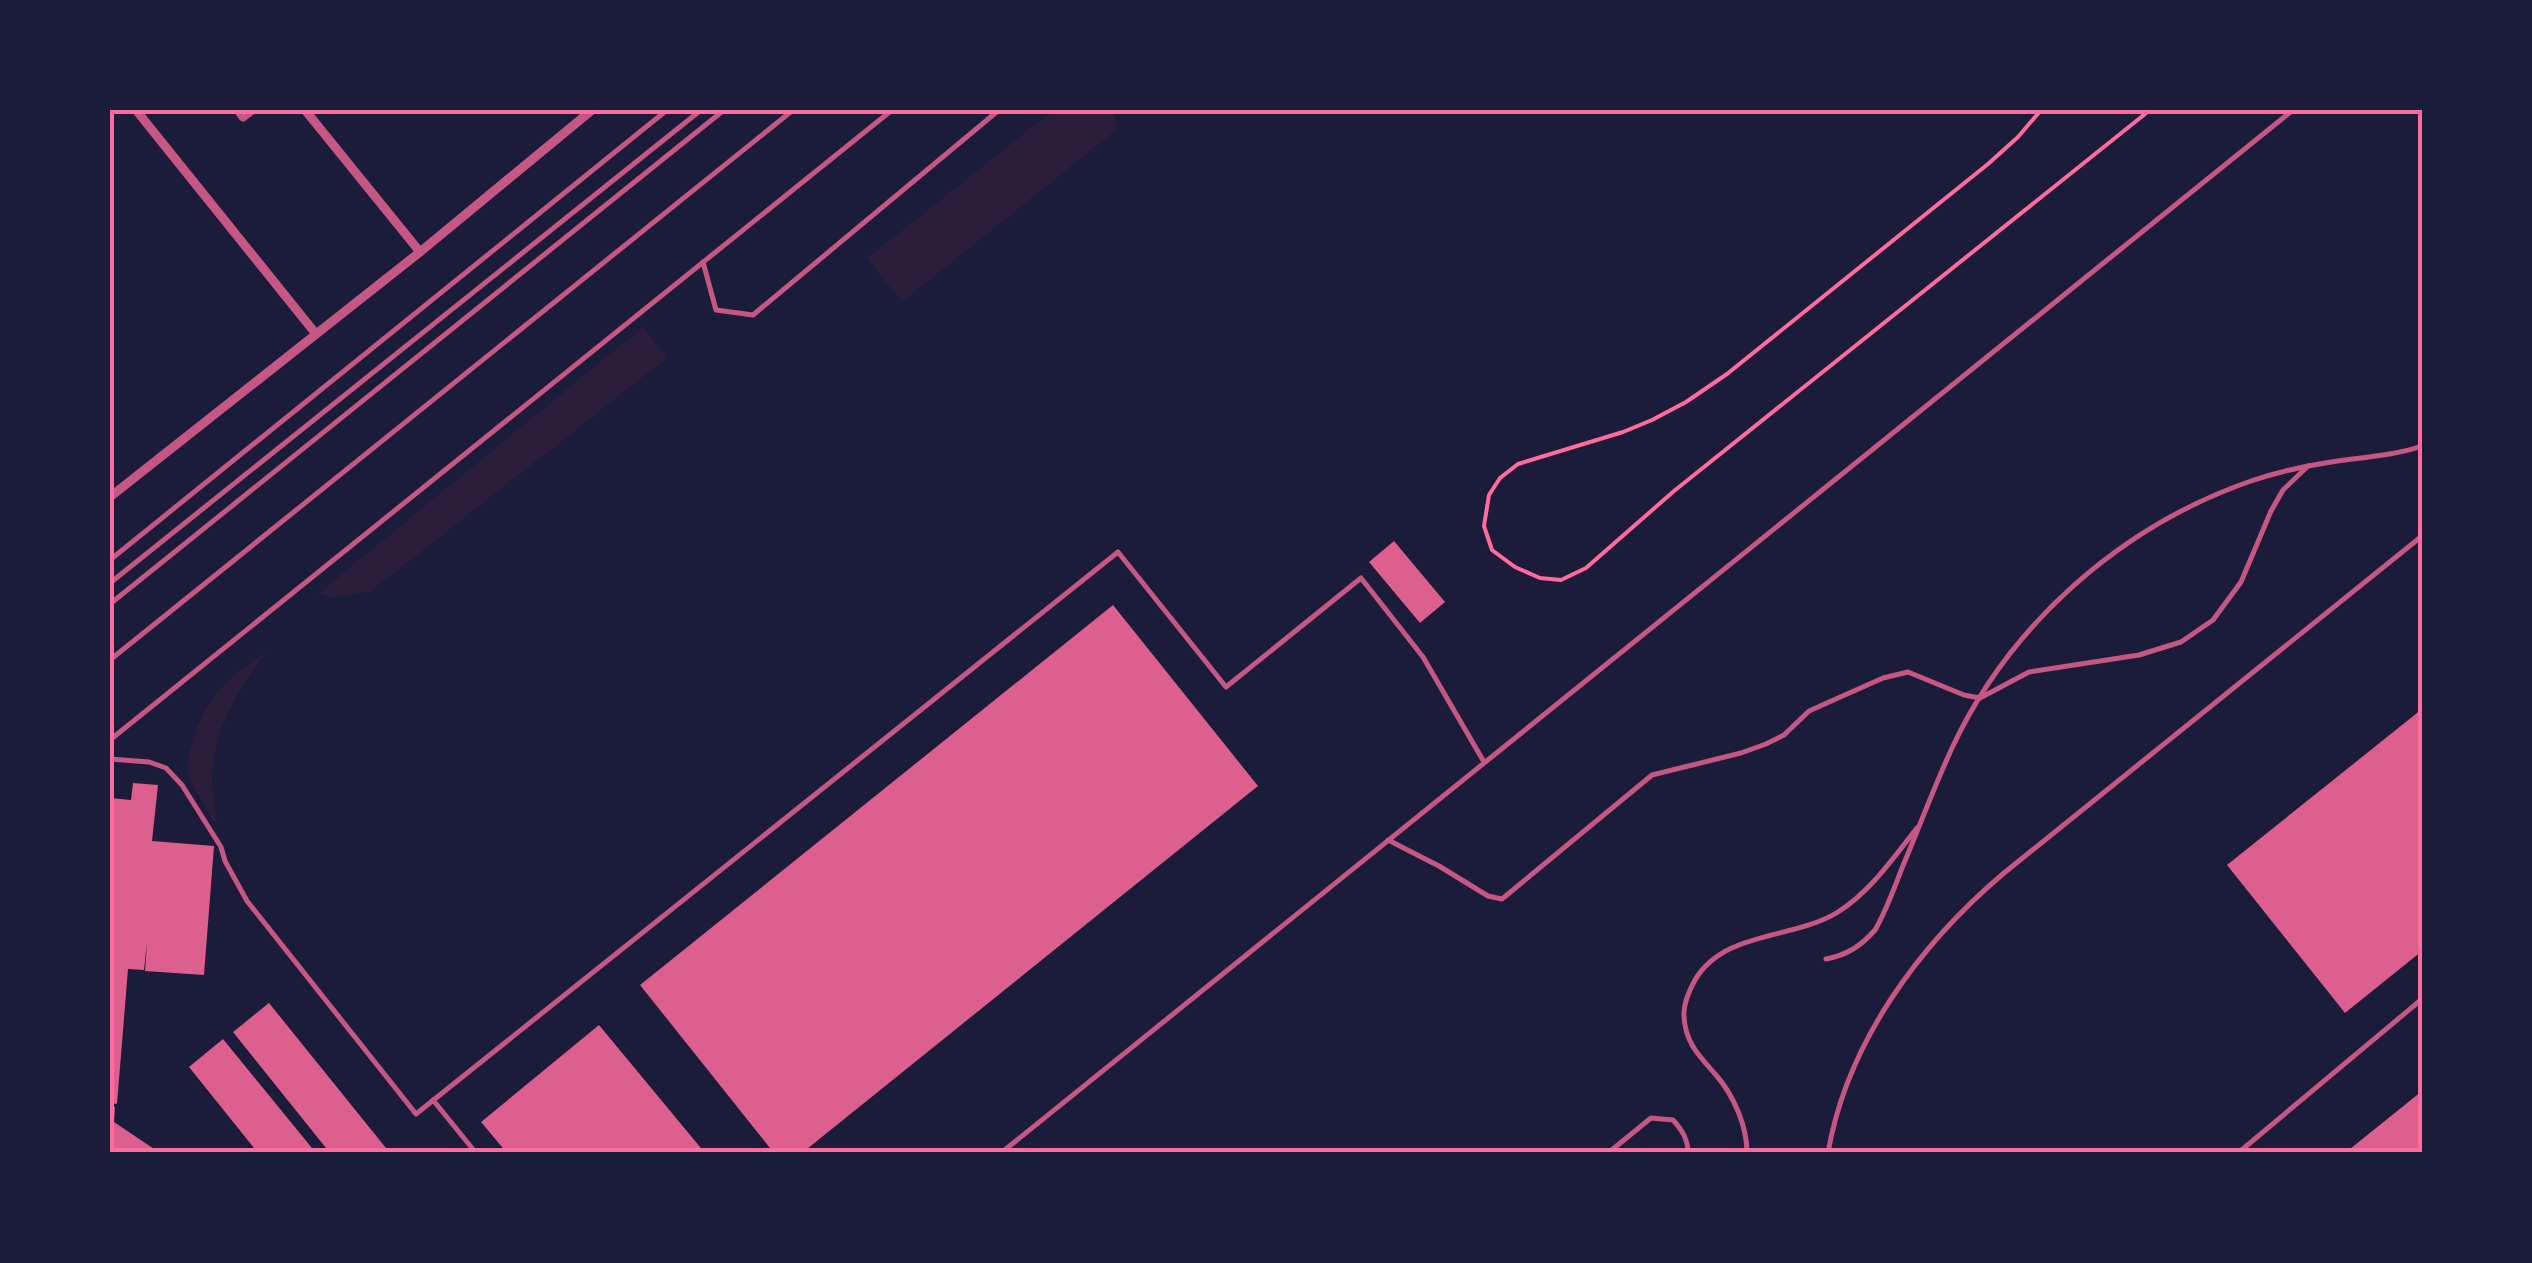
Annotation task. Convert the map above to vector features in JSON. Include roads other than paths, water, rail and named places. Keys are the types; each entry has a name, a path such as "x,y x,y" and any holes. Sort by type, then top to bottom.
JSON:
{"street":[{"path":"136,110 316,334"},
{"path":"238,110 243,117 252,110"},
{"path":"305,110 420,252"},
{"path":"110,497 420,252 592,110"}],"lane":[{"path":"110,560 667,110"},
{"path":"110,583 701,110"},
{"path":"110,604 724,110"},
{"path":"110,660 793,110"},
{"path":"110,740 892,110"},
{"path":"703,262 716,310 753,314 999,110"},
{"path":"1001,1153 2293,110"},
{"path":"1826,958 1848,953 1875,930 1954,744 1980,698 2044,614 2082,578 2170,518 2235,487 2308,466 2393,455 2422,446"},
{"path":"1388,840 1488,896 1502,899 1652,774 1741,754 1766,744 1784,736 1809,710 1883,678 1908,672 1980,698 2029,672 2139,655 2181,642 2213,620 2241,582 2283,490 2308,466"},
{"path":"1828,1153 1836,1118 1867,1042 1910,972 1963,910 2422,536"},
{"path":"110,759 149,762 166,768 182,785 221,847 247,901 416,1114 1118,552 1226,686 1361,578 1424,657 1484,762"},
{"path":"1747,1153 1744,1128 1729,1094 1688,1039 1683,1014 1689,991 1708,964 1738,944 1808,927 1838,912 1868,889 1922,821"},
{"path":"2238,1153 2422,999"},
{"path":"434,1100 476,1153"},
{"path":"1608,1153 1651,1118 1673,1120 1682,1130 1688,1153"}]}
